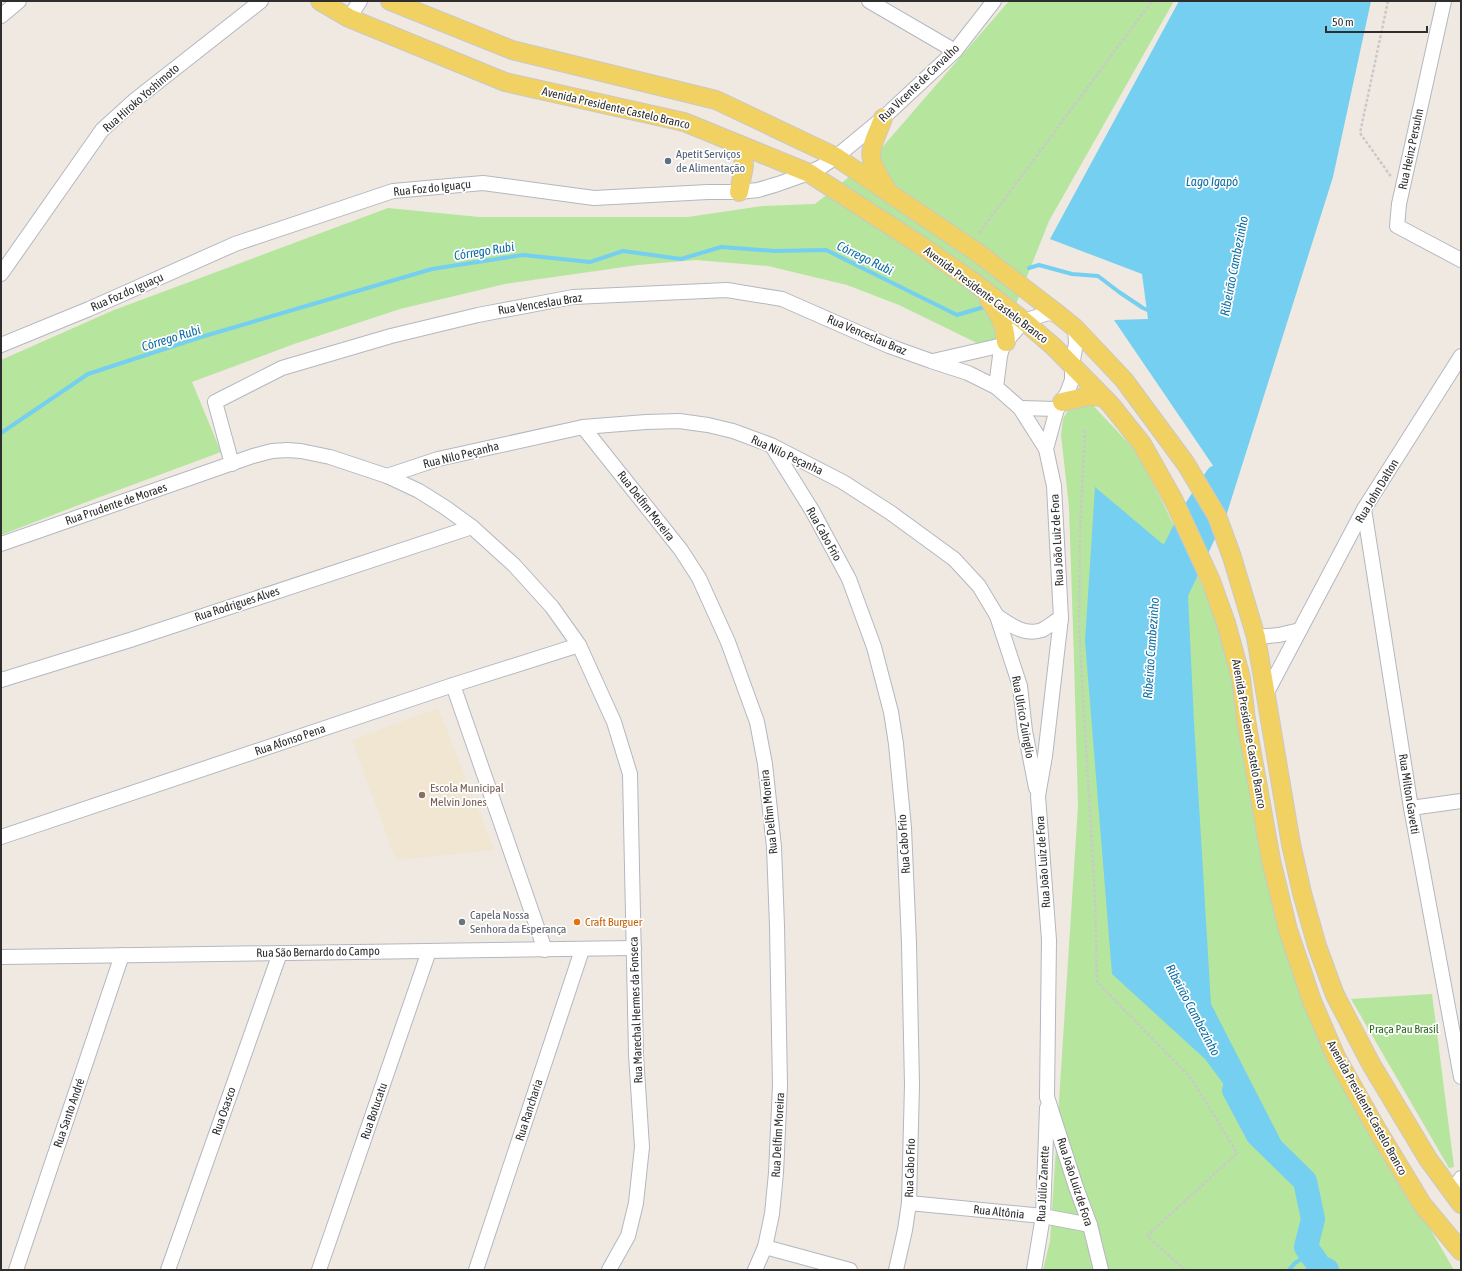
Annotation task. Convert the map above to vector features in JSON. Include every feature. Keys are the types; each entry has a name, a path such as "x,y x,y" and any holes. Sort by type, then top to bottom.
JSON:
{"main road":[{"name":"Avenida Presidente Castelo Branco","path":"320,1 349,18 505,82 684,122 809,173 971,280 1024,321 1054,347 1111,405 1142,444 1174,501 1211,581 1226,623 1241,678 1246,720 1271,860 1288,930 1312,1001 1336,1057 1376,1128 1422,1204 1461,1251"},
{"name":"Avenida Presidente Castelo Branco","path":"390,1 512,50 716,100 836,157 972,249 1059,314 1075,328 1124,380 1186,464 1216,516 1232,557 1256,637 1291,844 1302,893 1317,946 1335,995 1371,1064 1428,1159 1458,1192"},
{"path":"883,118 872,148 871,157 875,170 888,192"},
{"path":"739,192 744,166 742,146"},
{"path":"971,280 996,309 1004,325 1005,344"},
{"path":"1060,406 1089,396 1103,398"}],"street":[{"path":"1,16 20,1"},
{"name":"Rua Hiroko Yoshimoto","path":"1,274 102,130 135,100 261,1"},
{"path":"349,18 360,1"},
{"path":"870,1 955,51"},
{"name":"Rua Vicente de Carvalho","path":"836,157 883,118 955,51 994,1"},
{"name":"Rua Heinz Persuhn","path":"1444,1 1400,204 1397,226 1461,260"},
{"name":"Rua Foz do Iguaçu","path":"1,345 89,309 236,244 393,191 483,183 594,198 708,192 739,192 758,190 809,173 836,157"},
{"name":"Rua Venceslau Braz","path":"232,464 215,402 282,368 390,336 434,325 573,297 727,290 782,299 889,346 968,373 996,387"},
{"path":"1059,314 1048,313 1024,321 1005,344 1000,356 996,387 1020,408 1060,406 1072,380 1072,366 1076,343 1075,328"},
{"path":"930,361 1005,344"},
{"name":"Rua John Dalton","path":"1265,696 1364,509 1461,356"},
{"name":"Rua João Luiz de Fora","path":"1046,449 1060,406"},
{"name":"Rua João Luiz de Fora","path":"1020,408 1046,449 1054,486 1061,618 1045,756 1038,796 1049,940 1047,1097 1076,1188 1090,1225 1101,1270"},
{"name":"Rua Nilo Peçanha","path":"387,476 438,459 583,427 679,421 708,425 733,431 771,445 843,482 927,538 954,559 979,586 997,616"},
{"name":"Rua Delfim Moreira","path":"583,427 681,550 699,578 728,642 756,722 764,764 774,847 780,1086 776,1173 772,1214 765,1247 754,1270"},
{"name":"Rua Cabo Frio","path":"771,445 813,512 849,579 874,647 891,712 896,744 904,828 909,942 912,1085 909,1203 906,1230 896,1270"},
{"name":"Rua Marechal Hermes da Fonseca","path":"232,464 272,451 301,451 330,457 387,476 419,491 472,527 519,570 552,607 579,645 614,722 630,774 636,1055 642,1148 636,1203 628,1236 608,1270"},
{"name":"Rua Prudente de Moraes","path":"1,544 232,464"},
{"name":"Rua Milton Gavetti","path":"1364,509 1411,808 1461,1077"},
{"name":"Rua Rodrigues Alves","path":"1,680 130,640 472,527"},
{"path":"997,616 1017,629 1030,632 1042,630 1061,618"},
{"name":"Rua Ulrico Zuinglio","path":"997,616 1020,686 1025,731 1038,796"},
{"path":"1256,637 1279,635 1300,630"},
{"name":"Rua Afonso Pena","path":"1,837 453,685 579,645"},
{"path":"453,685 545,950"},
{"path":"1411,808 1461,801"},
{"name":"Rua São Bernardo do Campo","path":"1,957 582,950 634,948"},
{"name":"Rua Rancharia","path":"476,1270 582,950"},
{"name":"Rua Botucatu","path":"319,1270 429,951"},
{"name":"Rua Osasco","path":"168,1270 280,953"},
{"name":"Rua Santo André","path":"16,1270 122,955"},
{"name":"Rua Júlio Zanette","path":"1034,1270 1043,1216 1047,1097"},
{"name":"Rua Altônia","path":"909,1203 1043,1216 1090,1225"},
{"path":"765,1247 850,1270"}],"path":[{"path":"979,233 1152,1"},
{"path":"1388,1 1360,133 1394,181"},
{"path":"1085,430 1080,528 1079,629 1095,897 1097,982 1191,1078 1237,1153 1147,1236 1185,1270"}],"shaded area":[{"name":"Escola Municipal Melvin Jones","path":"438,708 494,850 396,860 352,740"}],"green space":[{"path":"1009,1 1174,1 1049,221 1003,337 981,345 899,305 847,285 768,266 696,260 638,265 505,284 400,309 294,344 192,382 221,452 1,535 1,360 114,310 388,208 479,217 688,217 762,206 815,204 872,159"},
{"path":"1085,397 1135,450 1164,505 1226,639 1268,861 1361,1110 1454,1270 1043,1270 1050,1241 1078,806 1069,507 1061,435 1063,419 1072,403"},
{"name":"Praça Pau Brasil","path":"1432,994 1454,1167 1449,1168 1351,999"}],"water":[{"name":"Lago Igapó","path":"1179,1 1371,1 1333,177 1227,513 1188,596 1211,1004 1316,1209 1205,1059 1112,974 1085,641 1095,487 1178,557 1214,467 1114,320 1148,319 1142,274 1050,239"}],"waterway":[{"name":"Córrego Rubi","path":"1,433 88,374 201,337 432,269 523,255 590,262 623,251 681,259 721,247 775,251 826,250 957,315 984,307"},
{"name":"Córrego Rubi","path":"1029,268 1039,265 1072,274 1098,276 1119,292 1150,311"},
{"name":"Ribeirão Cambezinho","path":"1156,578 1157,569 1175,549 1192,515 1217,477"},
{"name":"Ribeirão Cambezinho","path":"1234,1090 1258,1135 1305,1181 1313,1219 1306,1247 1320,1267 1327,1270"},
{"path":"1289,1270 1295,1263 1311,1253"}],"place":[{"name":"Apetit Serviços de Alimentação","path":"668,161"},
{"name":"Escola Municipal Melvin Jones","path":"422,795"},
{"name":"Capela Nossa Senhora da Esperança","path":"462,922"},
{"name":"Craft Burguer","path":"577,922"}]}
